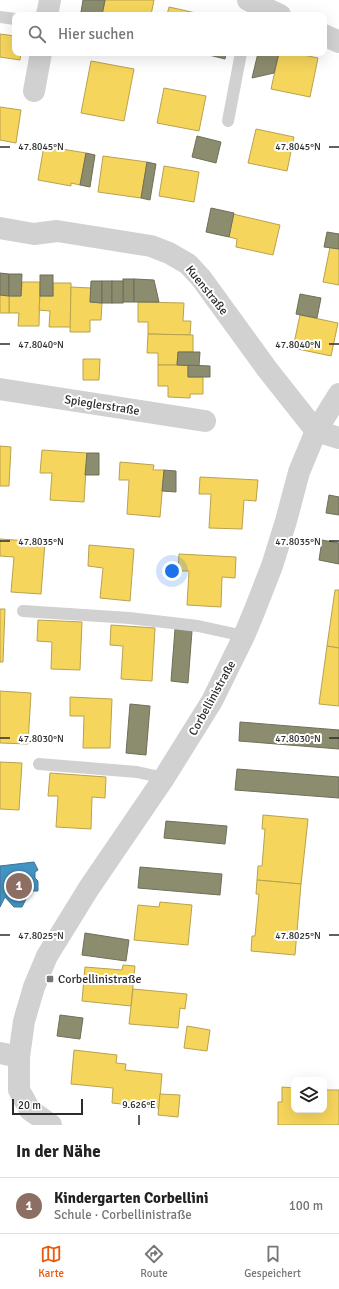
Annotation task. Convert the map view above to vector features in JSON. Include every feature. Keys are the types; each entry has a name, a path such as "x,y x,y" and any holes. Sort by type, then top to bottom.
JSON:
{"street":[{"path":"48,12 50,0"},
{"path":"253,4 273,12"},
{"path":"327,37 339,42"},
{"path":"34,91 40,56"},
{"name":"Kuenstraße","path":"0,228 34,234 57,231 151,246 169,253 188,264 201,278 316,431"},
{"name":"Spieglerstraße","path":"0,389 205,421"},
{"name":"Corbellinistraße","path":"51,1125 30,1110 19,1090 9,1055 24,1021 34,987 46,956 89,888 164,778 212,701 244,636 272,566 299,472 316,431 339,394"},
{"path":"316,431 339,438"}],"lane":[{"path":"0,17 12,19"},
{"path":"228,121 240,56"},
{"path":"23,610 129,618 182,624 244,636"},
{"path":"39,764 137,772 164,778"}],"building: Wohnen":[{"path":"105,0 154,0 152,12 103,12"},
{"path":"169,7 192,12 168,12"},
{"path":"0,34 12,36 12,56 21,56 20,60 0,57"},
{"path":"278,56 308,56 318,58 310,97 271,89"},
{"path":"91,61 134,69 124,121 81,113"},
{"path":"164,88 206,96 199,131 157,123"},
{"path":"0,107 21,110 16,143 0,140"},
{"path":"256,129 294,137 287,171 248,163"},
{"path":"44,146 86,153 80,185 71,183 71,186 38,180"},
{"path":"103,156 147,162 141,198 98,192"},
{"path":"164,166 199,172 194,202 159,196"},
{"path":"233,214 280,225 273,255 236,247 237,239 229,237"},
{"path":"330,247 339,249 339,285 323,282"},
{"path":"22,282 40,282 39,326 18,326 19,313 9,313 9,296 21,296"},
{"path":"53,283 71,283 71,327 49,327 50,311 39,310 40,296 53,296"},
{"path":"71,287 91,288 90,302 102,303 101,320 90,320 90,332 70,332"},
{"path":"0,295 9,296 9,313 0,313"},
{"path":"138,302 184,303 183,321 191,321 190,335 148,334 148,322 138,322"},
{"path":"300,315 338,323 331,356 293,348"},
{"path":"148,334 193,335 193,352 178,352 177,365 158,365 158,353 147,353"},
{"path":"83,359 100,359 99,380 83,380"},
{"path":"158,365 188,365 188,377 203,377 203,394 190,394 190,398 168,397 168,386 158,386"},
{"path":"0,446 11,447 9,486 0,486"},
{"path":"42,450 87,453 84,502 50,500 52,473 40,473"},
{"path":"120,462 154,465 153,470 164,470 160,517 127,514 129,480 119,480"},
{"path":"200,477 258,480 256,501 244,500 242,529 209,528 211,494 199,494"},
{"path":"0,539 45,542 41,594 11,592 14,557 0,556"},
{"path":"89,545 134,549 130,601 100,598 103,568 88,566"},
{"path":"179,554 236,557 235,578 222,577 221,607 187,605 189,571 178,571"},
{"path":"335,590 339,590 339,648 327,646"},
{"path":"0,609 5,609 3,662 0,662"},
{"path":"38,620 82,622 80,670 51,669 52,642 37,641"},
{"path":"111,625 155,628 152,681 121,679 123,646 110,645"},
{"path":"327,646 339,648 339,706 319,704"},
{"path":"0,691 31,693 28,744 0,743"},
{"path":"70,697 112,699 110,748 83,748 84,716 70,716"},
{"path":"0,762 22,763 19,810 0,809"},
{"path":"50,773 106,777 105,798 92,797 91,829 56,827 58,796 48,796"},
{"path":"263,815 308,819 301,884 257,880 258,866 262,866 265,829 262,829"},
{"path":"257,880 301,884 295,955 251,951 252,936 255,936 259,894 256,894"},
{"path":"160,902 192,905 188,945 134,940 138,905 159,907"},
{"path":"123,965 135,966 131,1006 82,1001 85,967 122,970"},
{"path":"133,989 187,994 185,1009 180,1008 178,1028 129,1024"},
{"path":"187,1026 210,1030 207,1051 184,1048"},
{"path":"74,1050 117,1055 116,1063 126,1064 125,1070 162,1074 159,1108 112,1103 113,1088 71,1084"},
{"path":"282,1087 291,1088 291,1113 327,1113 327,1090 339,1090 339,1125 278,1125 278,1102 282,1102"},
{"path":"160,1094 180,1095 178,1117 158,1115"}],"building: Schulen":[{"path":"34,862 38,870 35,872 35,878 38,881 38,891 30,891 22,907 14,907 5,897 0,907 0,866"}],"building: Industrie":[{"path":"83,0 105,0 103,12 81,12"},
{"path":"213,56 226,56 225,59"},
{"path":"257,56 278,56 274,73 252,78"},
{"path":"197,136 221,142 216,163 192,157"},
{"path":"86,153 95,155 90,187 80,185"},
{"path":"147,162 156,164 150,200 141,198"},
{"path":"211,208 234,213 229,237 206,232"},
{"path":"327,232 339,234 339,249 324,247"},
{"path":"0,273 9,274 9,296 0,295"},
{"path":"9,274 22,274 21,296 9,296"},
{"path":"40,275 53,275 53,296 40,296"},
{"path":"123,279 134,279 134,302 123,302"},
{"path":"134,279 154,280 159,302 134,302"},
{"path":"91,281 102,281 102,303 90,302"},
{"path":"102,281 112,281 112,303 102,303"},
{"path":"112,281 123,281 123,303 112,303"},
{"path":"300,294 321,298 317,318 296,314"},
{"path":"178,352 200,352 199,366 177,365"},
{"path":"188,365 210,366 210,377 188,377"},
{"path":"87,453 99,453 99,475 85,475"},
{"path":"164,470 176,471 176,492 162,491"},
{"path":"329,495 339,497 339,515 326,513"},
{"path":"322,540 339,543 339,564 319,560"},
{"path":"175,629 192,631 188,683 171,681"},
{"path":"130,704 150,706 146,755 126,753"},
{"path":"240,722 339,730 339,749 239,741"},
{"path":"237,769 339,777 339,798 235,790"},
{"path":"166,821 227,826 225,844 164,838"},
{"path":"140,867 222,874 220,895 138,888"},
{"path":"85,933 129,940 126,961 82,955"},
{"path":"60,1015 83,1018 80,1039 57,1036"}],"place":[{"name":"Kindergarten Corbellini","path":"19,886"},
{"name":"Corbellinistraße","path":"50,979"}]}
